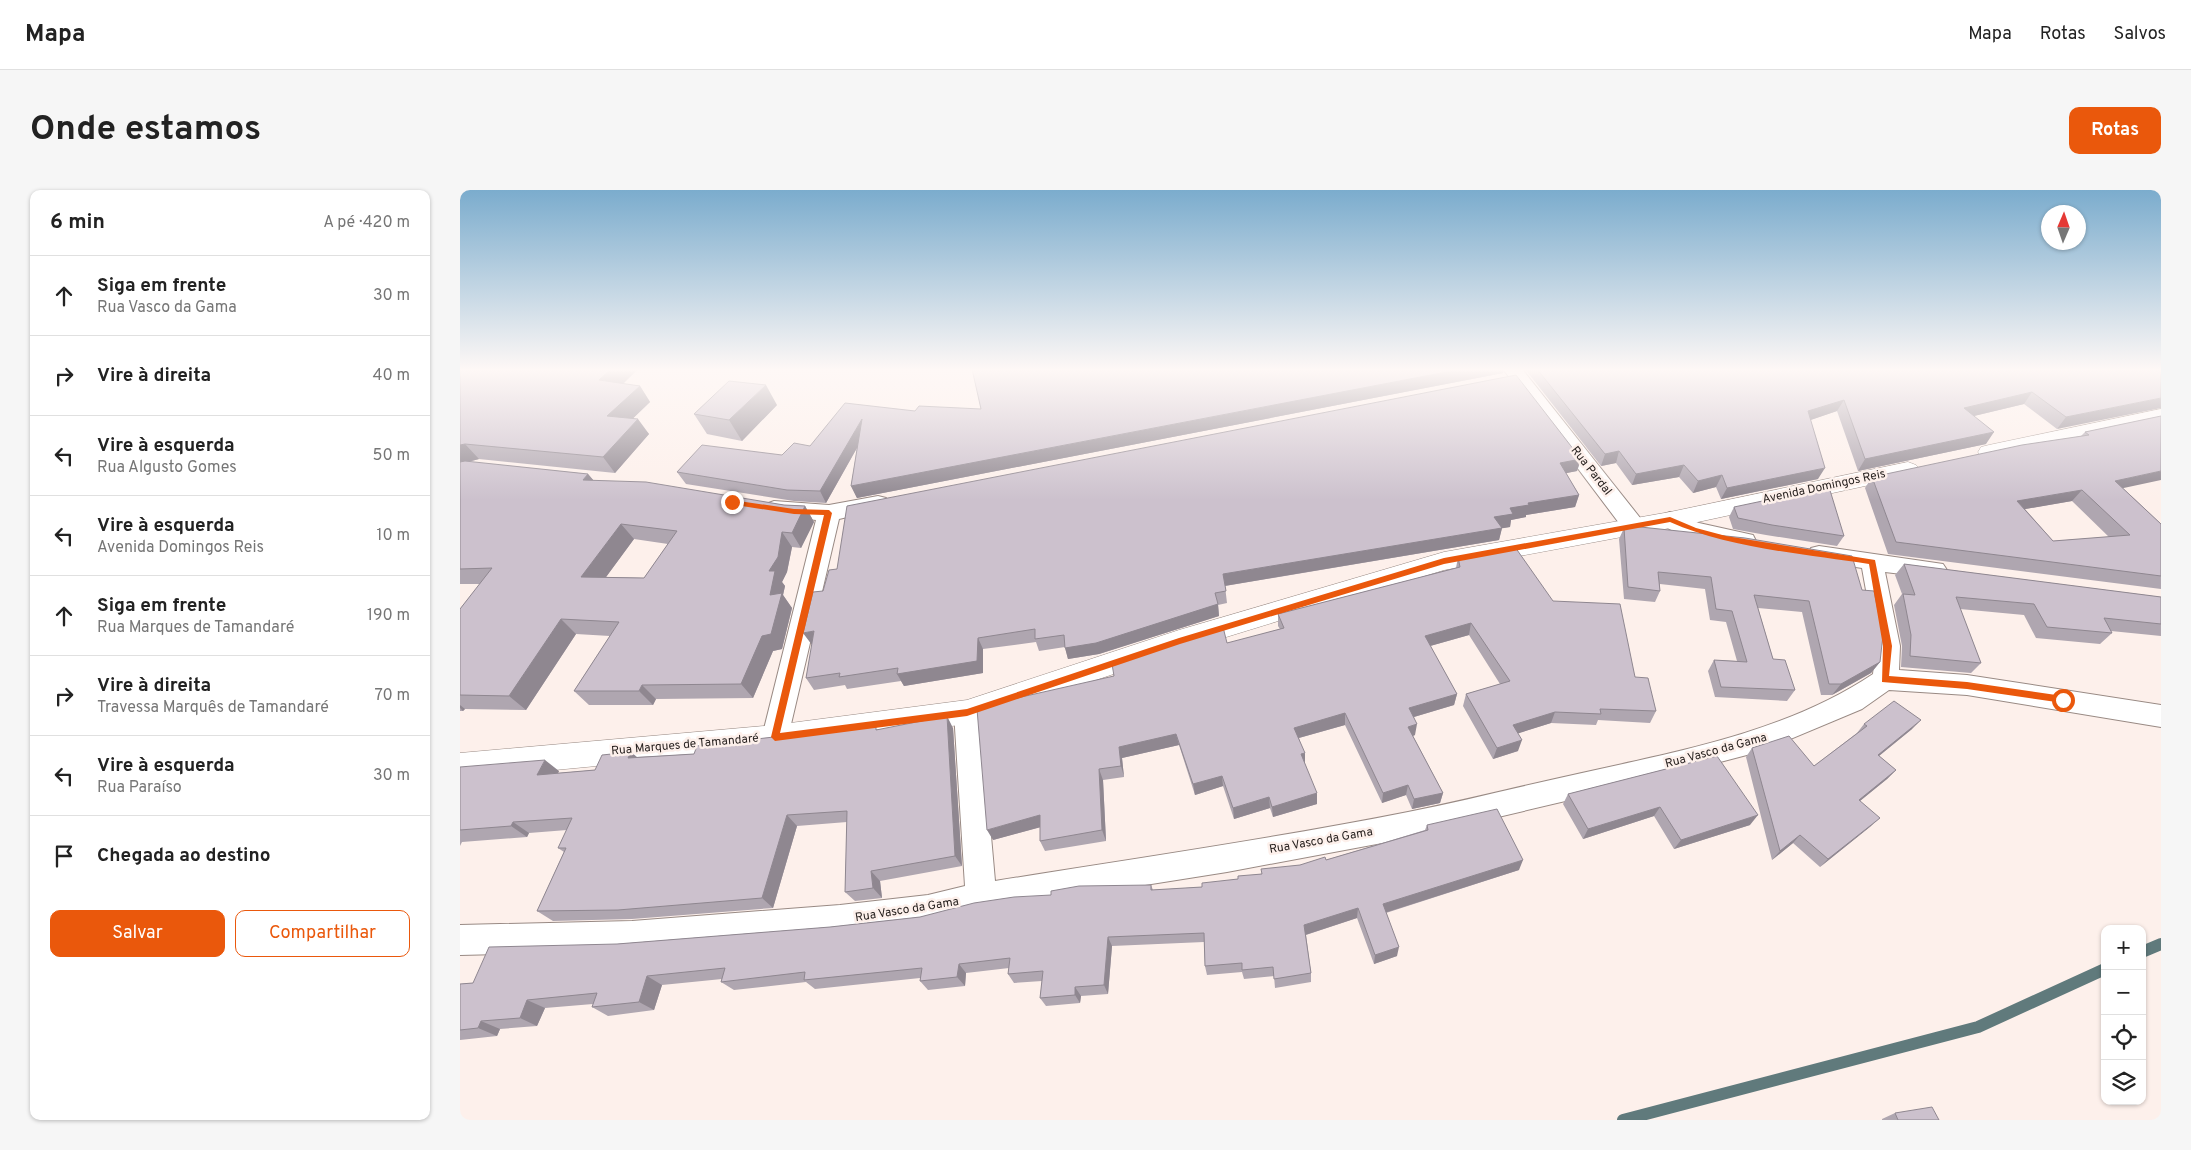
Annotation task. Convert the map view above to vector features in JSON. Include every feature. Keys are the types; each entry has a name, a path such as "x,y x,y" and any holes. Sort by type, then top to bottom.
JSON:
{"street":[{"name":"Rua Pardal","path":"1540,412 1632,525"},
{"path":"1968,457 2161,416"},
{"name":"Avenida Domingos Reis","path":"1632,525 1670,520 1930,465"},
{"path":"758,506 829,513 897,500"},
{"path":"775,737 829,513"},
{"path":"1670,520 1694,530 1765,544"},
{"name":"Rua Marques de Tamandaré","path":"460,766 775,737 967,712 1179,641 1444,561 1632,525"},
{"path":"1794,549 1872,562 1959,573"},
{"path":"1872,562 1888,646 1885,679 1967,685 2161,716"},
{"name":"Rua Vasco da Gama","path":"460,940 632,936 840,920 928,910 982,898 1227,858 1409,825 1625,775 1762,740 1853,701 1885,679"},
{"path":"967,712 982,898"}],"building":[{"path":"460,412 611,412 607,416 638,419 603,457 460,445"},
{"path":"696,412 737,412 729,420 694,414"},
{"path":"837,412 1235,412 851,486 862,419 820,491 787,490 677,472 702,445 782,455 794,443 810,446"},
{"path":"1325,412 1545,412 1581,459 1560,463 1579,495 1528,503 1529,505 1510,508 1513,514 1494,517 1502,528 1223,574 1226,591 1215,593 1218,604 1096,643 1065,648 1064,635 1035,639 1035,629 978,638 977,661 897,674 898,668 839,677 840,673 806,678 814,631 803,633 813,592 823,591 829,570 837,569 847,506"},
{"path":"1572,412 1808,412 1825,468 1727,488 1722,475 1698,481 1684,465 1636,474 1619,451 1605,454"},
{"path":"1848,412 1970,412 1994,432 1865,459"},
{"path":"2060,412 2089,412 2066,417"},
{"path":"2161,416 2161,471 2115,481 2161,524 2161,576 1896,542 1872,477 2022,445 2089,435 2085,432","holes":["2082,490 2130,535 2053,541 2017,501"]},
{"path":"460,462 588,474 583,480 646,482 784,505 805,506 792,533 782,532 778,557 769,571 775,571 770,595 782,593 771,634 762,636 741,684 642,685 639,691 574,691 619,622 561,619 509,696 460,695 460,609 492,568 460,569","holes":["621,524 677,531 644,578 581,577"]},
{"path":"1829,487 1844,536 1738,518 1734,507"},
{"path":"1631,526 1745,538 1852,556 1862,590 1874,591 1883,635 1880,662 1841,684 1829,684 1809,601 1754,595 1773,659 1785,660 1795,690 1721,687 1714,660 1747,662 1732,611 1716,609 1711,577 1658,572 1660,591 1628,587 1624,528"},
{"path":"1515,547 1553,601 1620,604 1635,677 1648,678 1656,711 1600,709 1601,714 1555,712 1513,725 1522,740 1497,748 1466,694 1510,681 1471,623 1425,636 1457,694 1409,708 1417,724 1408,727 1443,793 1414,799 1408,785 1383,793 1345,713 1294,728 1305,753 1301,754 1317,793 1272,807 1269,797 1233,808 1222,776 1193,784 1176,734 1119,747 1121,766 1099,769 1102,830 1040,841 1040,815 987,830 977,709 995,703 1114,676 1112,664 1223,627 1227,643 1284,628 1278,614 1460,567 1458,557"},
{"path":"1904,564 2161,597 2161,624 2104,618 2112,633 2047,627 2034,604 1956,597 1981,663 1910,656 1911,635 1903,594 1915,595"},
{"path":"1894,701 1921,720 1878,755 1896,770 1859,800 1880,818 1828,859 1800,835 1780,851 1752,748 1789,736 1814,766 1867,726 1864,724"},
{"path":"947,716 955,856 871,871 873,888 845,892 847,811 787,815 762,898 618,910 537,911 566,848 558,848 572,818 513,822 511,826 460,830 460,767 545,760 537,775 595,770 602,755 631,752 628,758 694,754 697,746 876,725 876,730"},
{"path":"1717,756 1758,815 1681,840 1660,807 1588,829 1568,794"},
{"path":"1497,809 1523,860 1383,904 1399,947 1375,955 1358,908 1304,925 1311,973 1274,979 1273,967 1242,970 1242,963 1205,966 1204,933 1108,937 1104,985 1075,987 1075,995 1040,998 1043,971 1008,974 1010,958 959,964 957,977 920,981 922,968 804,980 805,972 721,982 725,968 647,976 639,1002 592,1007 597,993 527,1000 520,1018 481,1021 478,1028 460,1030 460,984 473,983 489,947 617,944 830,927 920,917 974,903 1014,897 1051,895 1051,891 1079,886 1151,885 1151,890 1202,887 1202,883 1238,879 1238,876 1262,874 1261,869 1300,865 1325,857 1326,860 1428,830 1427,825"},
{"path":"1932,1107 1939,1120 1898,1120 1895,1113"}],"waterway":[{"path":"2146,950 2161,944"},
{"path":"1623,1120 1978,1027 2103,970"}],"route":[{"path":"732,502 794,511 829,513 775,737 967,712 1068,680 1179,641 1444,561 1632,525 1670,520 1694,530 1726,538 1872,562 1888,646 1885,679 1967,685 2063,700"}]}
